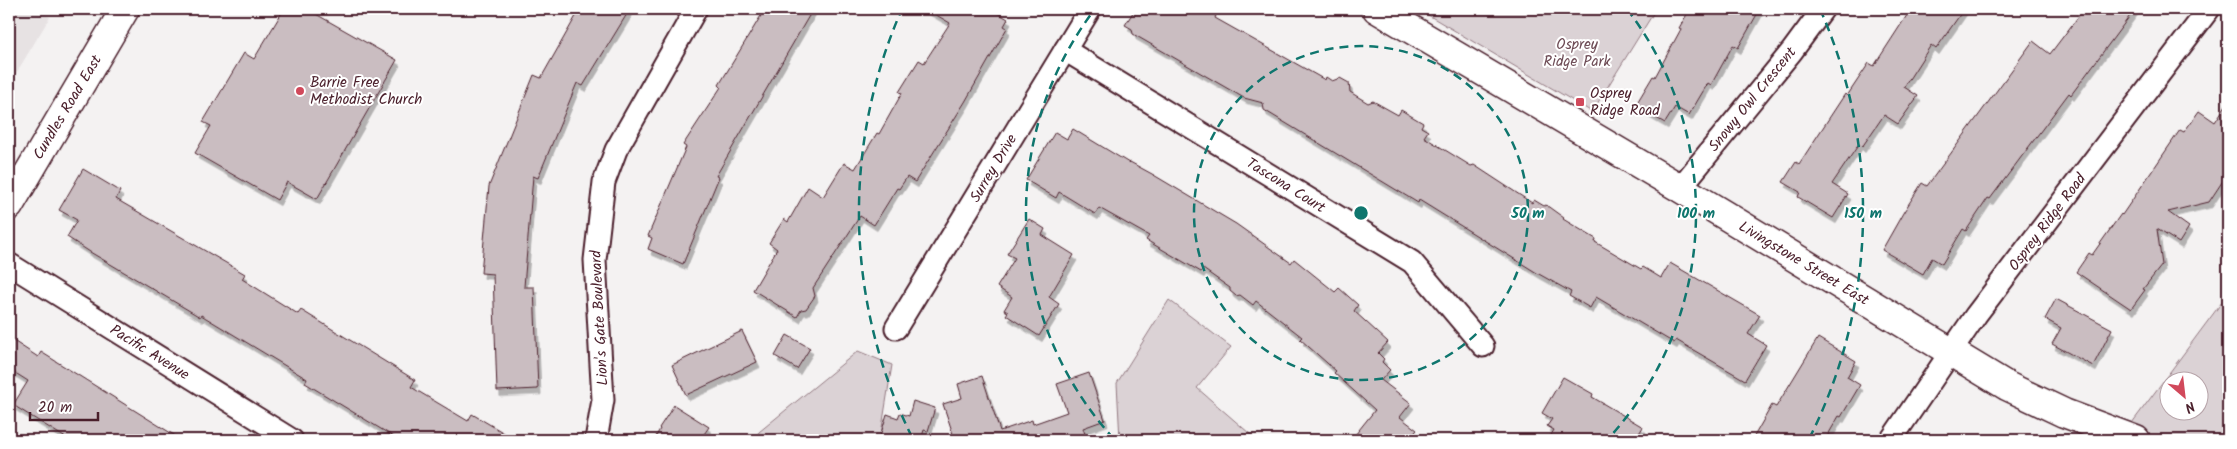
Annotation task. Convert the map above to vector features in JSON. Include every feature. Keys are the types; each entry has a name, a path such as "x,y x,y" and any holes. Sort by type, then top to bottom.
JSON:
{"street":[{"name":"Cundles Road East","path":"9,206 125,9"},
{"name":"Lion's Gate Boulevard","path":"596,440 603,400 594,260 604,182 616,150 696,9"},
{"name":"Surrey Drive","path":"896,328 1090,9"},
{"name":"Livingstone Street East","path":"1377,9 1680,188 1949,352 2035,401 2136,440"},
{"name":"Snowy Owl Crescent","path":"1680,188 1792,52 1823,9"},
{"name":"Osprey Ridge Road","path":"1891,440 1949,352 2209,9"},
{"name":"Tascona Court","path":"1065,50 1412,262 1484,346"},
{"name":"Pacific Avenue","path":"9,264 282,438"}],"shaded area":[{"path":"9,9 37,9 50,17 9,85"}],"green space":[{"name":"Osprey Ridge Park","path":"1418,9 1656,9 1592,112"},
{"path":"2228,294 2228,440 2120,440 2160,385 2160,422 2210,422 2210,372 2170,372"},
{"path":"1169,300 1231,347 1197,388 1257,440 1120,440 1117,383"},
{"path":"858,351 892,365 880,440 754,440 759,432"}],"building":[{"name":"Barrie Free Methodist Church","path":"284,9 307,9 397,60 317,199 287,182 277,200 195,153 211,126 203,122 244,53 254,59"},
{"path":"580,9 630,9 583,86 577,83 538,178 533,176 524,287 534,287 538,389 497,391 493,274 481,273 489,186 534,75 541,78"},
{"path":"765,9 813,9 716,176 719,177 683,264 648,249 652,238 648,236 686,147 683,145 721,87 719,85"},
{"path":"926,9 991,9 1008,19 1004,26 1007,28 965,102 915,182 907,177 899,189 897,188 874,225 860,216 813,288 815,296 806,309 801,310 797,317 753,290 777,249 769,243 784,219 788,222 808,187 823,197 844,163 855,169 877,133 879,134 902,93 899,92 919,60 924,63 950,23"},
{"path":"1135,9 1209,9 1216,16 1215,18 1325,80 1326,77 1332,81 1340,78 1349,83 1350,92 1368,103 1373,101 1398,115 1401,110 1423,123 1421,127 1428,131 1424,137 1471,166 1474,165 1532,203 1534,200 1544,206 1546,205 1563,219 1596,239 1595,242 1641,269 1643,267 1661,278 1670,263 1760,315 1748,334 1766,345 1745,380 1676,340 1674,343 1596,297 1590,308 1569,296 1571,292 1419,200 1418,203 1264,110 1263,103 1244,98 1133,34 1132,29 1125,25"},
{"path":"1690,9 1760,9 1738,48 1733,45 1711,85 1708,83 1689,115 1675,107 1665,123 1635,106 1653,76 1655,77"},
{"path":"1911,9 1964,9 1936,49 1931,45 1904,87 1918,96 1898,124 1884,115 1862,147 1859,144 1832,184 1848,194 1833,218 1798,197 1800,192 1783,182 1796,162 1799,164 1845,94 1847,96 1869,63 1874,66"},
{"path":"2084,9 2135,9 2071,95 2069,93 1990,199 1988,198 1966,231 1963,229 1942,264 1932,258 1923,274 1882,250 1922,183 1927,186 2033,41 2050,54"},
{"path":"2228,102 2228,173 2209,202 2168,212 2189,227 2179,243 2157,229 2162,265 2143,289 2145,290 2131,309 2076,272 2089,253 2092,255 2122,215 2180,130 2184,132 2199,111 2215,122"},
{"path":"1073,129 1236,224 1291,263 1294,259 1335,292 1339,288 1358,305 1354,311 1388,342 1378,353 1384,359 1382,362 1390,370 1381,380 1411,403 1400,417 1417,430 1408,440 1351,440 1375,410 1334,373 1336,371 1300,339 1302,337 1256,301 1253,305 1240,295 1236,296 1230,291 1230,288 1203,269 1201,272 1146,240 1149,236 1099,208 1095,214 1059,192 1056,198 1026,180 1055,132 1067,139"},
{"path":"83,169 120,191 116,199 245,274 242,279 298,314 301,310 415,380 411,387 468,421 472,414 516,440 399,440 305,383 307,379 201,315 200,317 90,252 67,237 77,220 59,210"},
{"path":"1029,219 1045,229 1042,235 1074,255 1049,297 1059,304 1039,336 1006,315 1008,312 1004,310 1012,297 997,287 1015,258 1007,254"},
{"path":"2056,299 2112,329 2093,366 2052,344 2061,328 2045,319"},
{"path":"742,331 757,362 686,395 672,365"},
{"path":"787,335 810,348 797,369 775,356"},
{"path":"9,338 38,357 41,352 182,440 69,440 13,405 28,381 9,369"},
{"path":"1818,338 1856,361 1847,377 1860,385 1841,417 1839,416 1825,440 1752,440 1772,405 1776,407"},
{"path":"1089,373 1105,420 1083,428 1087,440 955,440 943,404 962,398 958,384 982,376 1000,431 1032,420 1033,424 1067,412 1057,384"},
{"path":"1563,377 1593,394 1592,397 1643,427 1635,440 1548,440 1554,430 1547,426 1552,419 1542,413"},
{"path":"913,401 935,408 928,431 924,430 921,440 879,440 887,414 898,418 900,413 909,416"},
{"path":"674,405 709,427 700,440 654,440 659,428"}],"place":[{"name":"Barrie Free Methodist Church","path":"300,91"},
{"name":"Osprey Ridge Road","path":"1580,102"}]}
